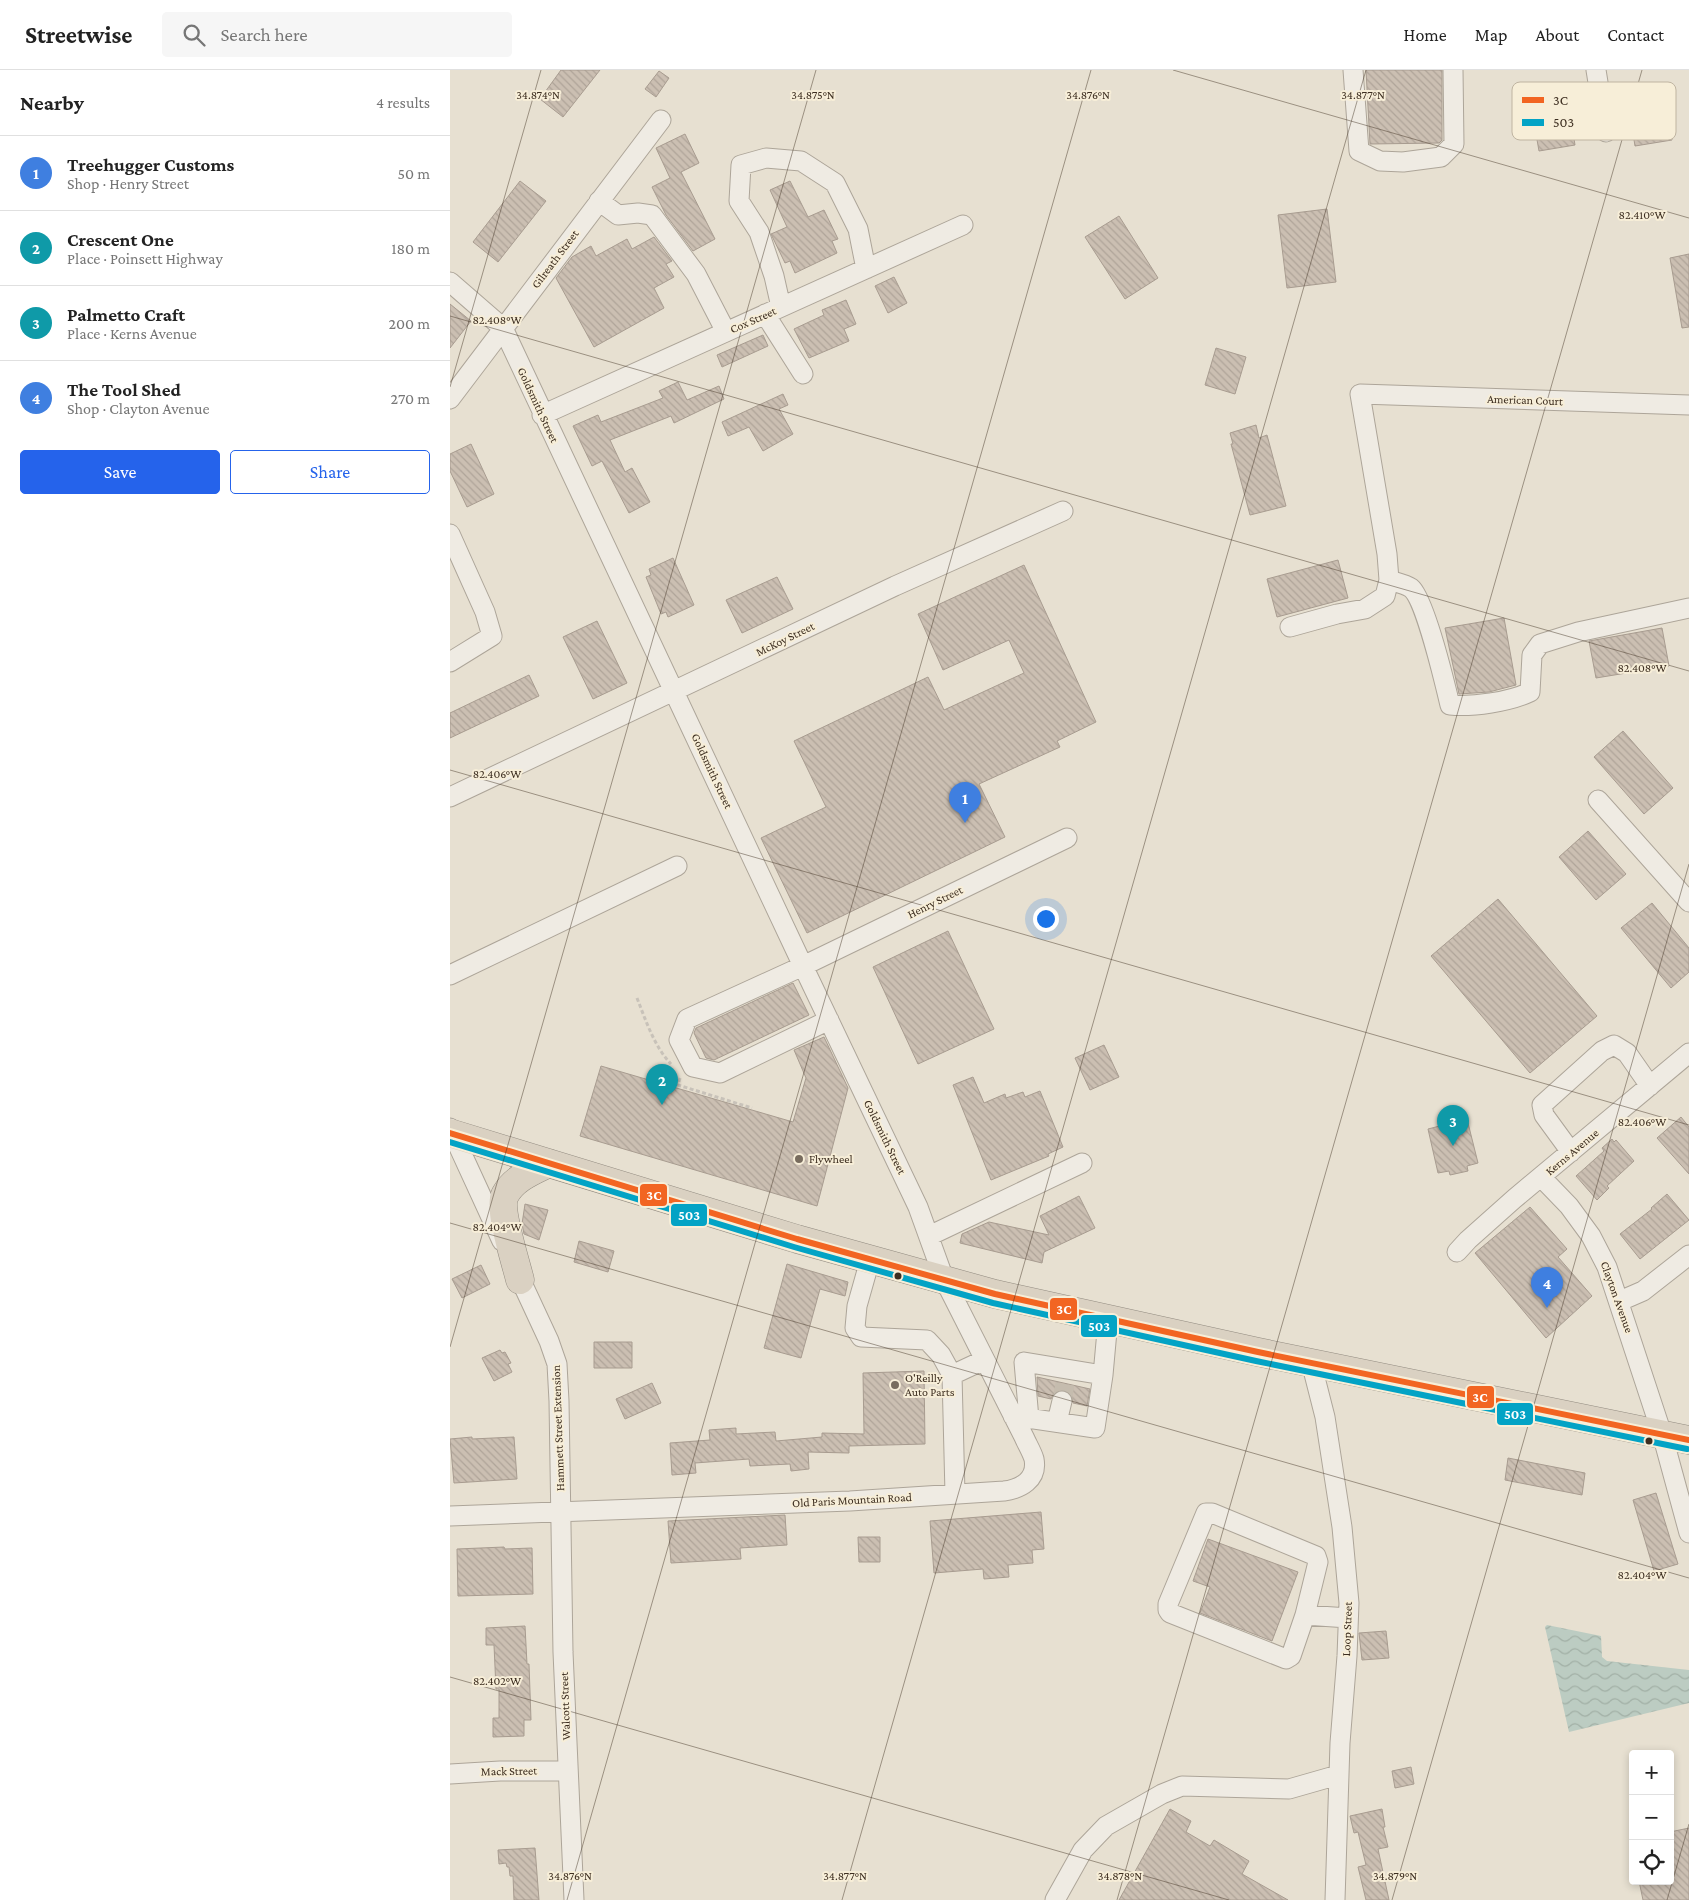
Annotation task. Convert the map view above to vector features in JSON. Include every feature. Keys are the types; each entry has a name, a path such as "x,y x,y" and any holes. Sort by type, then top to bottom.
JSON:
{"highway":[{"path":"451,1131 549,1163 870,1260 995,1294 1258,1352 1349,1369 1689,1440"},
{"path":"520,1280 503,1213 504,1197 513,1184 523,1176 549,1163"}],"street":[{"path":"1353,70 1359,150 1380,160 1403,162 1442,156 1454,144 1454,70"},
{"name":"Gilreath Street","path":"450,399 661,120"},
{"path":"803,374 773,311 774,276 760,232 739,200 741,165 766,158 801,161 835,183 858,229 866,269"},
{"path":"599,202 618,215 646,213 652,215 696,274 726,332"},
{"name":"Cox Street","path":"542,415 963,225"},
{"name":"Goldsmith Street","path":"450,282 502,328 802,966 918,1207 944,1279"},
{"name":"American Court","path":"1389,580 1387,554 1360,394 1689,405"},
{"name":"McKoy Street","path":"450,797 895,586 1062,511"},
{"path":"450,534 485,612 492,636 450,662"},
{"path":"1290,627 1337,614 1366,609 1385,596 1389,580 1411,589 1420,605 1450,705 1461,706 1518,698 1530,692 1532,655 1540,644 1578,632 1689,608"},
{"path":"1598,800 1689,902"},
{"name":"Henry Street","path":"829,1020 720,1073 693,1067 679,1040 687,1019 802,966 1067,838"},
{"path":"450,975 676,866"},
{"path":"1571,1152 1544,1114 1542,1104 1602,1051 1614,1045 1627,1053 1650,1086"},
{"name":"Kerns Avenue","path":"1457,1252 1468,1240 1689,1053"},
{"name":"Hammett Street Extension","path":"451,1131 549,1341 557,1364 561,1511"},
{"path":"929,1236 1082,1163"},
{"name":"Clayton Avenue","path":"1542,1177 1569,1206 1591,1236 1607,1267 1620,1301 1662,1434 1689,1533"},
{"path":"1620,1301 1643,1290 1689,1255"},
{"path":"870,1260 857,1306 854,1328 861,1337 927,1340 941,1355 952,1375 955,1494"},
{"name":"Old Paris Mountain Road","path":"450,1516 734,1506 1016,1489 1029,1479 1033,1471 1034,1458 1021,1418 984,1360 944,1279"},
{"path":"1103,1375 1065,1385 1024,1362 1021,1418 1095,1428 1103,1375 1108,1320"},
{"path":"952,1375 984,1360"},
{"name":"Loop Street","path":"1311,1362 1325,1417 1342,1527 1349,1603 1338,1775 1334,1900"},
{"path":"1057,1422 1065,1385"},
{"name":"Walcott Street","path":"561,1511 568,1771 574,1900"},
{"path":"1209,1512 1316,1556 1318,1562 1305,1615 1291,1656 1286,1659 1170,1613 1168,1604 1206,1513 1209,1512"},
{"path":"1305,1615 1348,1618"},
{"name":"Mack Street","path":"450,1774 500,1771 568,1771"},
{"path":"1055,1900 1083,1850 1106,1826 1162,1794 1182,1786 1289,1789 1338,1775"}],"path":[{"path":"637,998 648,1026"}],"water":[{"path":"1547,1625 1601,1636 1602,1657 1607,1661 1689,1670 1689,1703 1569,1732 1545,1627"}],"building":[{"path":"561,70 600,70 563,117 540,99"},
{"path":"1366,70 1442,70 1442,140 1439,143 1370,144"},
{"path":"659,71 669,78 656,97 645,89"},
{"path":"685,134 699,163 681,172 715,239 693,251 666,215 652,187 670,178 656,148"},
{"path":"1537,140 1574,140 1575,145 1539,151"},
{"path":"1634,140 1672,140 1635,146"},
{"path":"520,181 546,201 498,262 473,242"},
{"path":"790,181 808,217 824,210 838,239 832,241 837,253 795,273 790,261 785,263 771,234 787,227 770,190"},
{"path":"1327,209 1336,282 1287,288 1278,215"},
{"path":"1119,216 1158,278 1125,299 1085,237"},
{"path":"654,237 672,261 666,264 674,277 654,288 664,308 594,347 556,278 572,257 591,246 596,256 627,239 632,249"},
{"path":"1689,254 1689,327 1682,328 1670,258"},
{"path":"894,277 907,303 888,313 875,286"},
{"path":"846,300 856,324 844,329 849,341 809,358 794,329 824,315 822,310"},
{"path":"450,304 471,321 450,348"},
{"path":"763,335 768,346 722,367 717,355"},
{"path":"1216,348 1246,357 1235,394 1205,385"},
{"path":"678,382 687,400 719,386 724,399 674,423 671,416 610,440 625,472 632,468 650,502 629,513 602,461 592,466 573,426 598,415 601,422 663,398 659,391"},
{"path":"783,394 788,405 779,409 793,434 763,451 749,427 728,436 722,422"},
{"path":"1256,425 1259,438 1267,435 1286,506 1250,515 1231,444 1233,444 1230,433"},
{"path":"471,444 494,494 467,507 450,471 450,454"},
{"path":"673,558 694,605 668,617 666,612 661,614 646,577 651,575 649,569"},
{"path":"1338,560 1348,598 1277,617 1267,579"},
{"path":"1024,565 1096,722 1057,741 1060,747 979,784 1005,837 807,933 761,838 826,807 794,741 928,677 944,710 1024,673 1009,640 943,670 918,614"},
{"path":"777,577 793,609 742,633 726,600"},
{"path":"1504,618 1516,685 1489,692 1459,694 1445,628"},
{"path":"597,621 627,683 593,699 563,637"},
{"path":"1662,628 1669,666 1596,678 1589,641"},
{"path":"529,675 539,696 450,738 450,713"},
{"path":"1623,731 1673,788 1644,814 1594,757"},
{"path":"1588,831 1626,874 1596,900 1559,857"},
{"path":"1498,899 1597,1016 1530,1073 1431,956"},
{"path":"1652,903 1689,948 1689,972 1671,988 1621,928"},
{"path":"948,931 994,1029 918,1064 873,967"},
{"path":"793,983 809,1015 714,1060 706,1058 694,1033 696,1028"},
{"path":"824,1037 848,1088 817,1206 580,1136 601,1066 793,1122 806,1078 794,1050"},
{"path":"1104,1045 1119,1077 1090,1090 1075,1058"},
{"path":"973,1077 984,1103 1005,1094 1006,1098 1023,1092 1025,1097 1040,1091 1063,1147 1048,1154 1049,1156 991,1180 953,1085"},
{"path":"1681,1117 1689,1127 1689,1174 1657,1138"},
{"path":"1467,1119 1478,1163 1467,1166 1468,1171 1450,1175 1449,1171 1438,1173 1428,1129"},
{"path":"1612,1139 1614,1142 1616,1140 1634,1161 1607,1186 1609,1188 1597,1200 1576,1176 1604,1151 1602,1148"},
{"path":"1667,1194 1689,1220 1640,1259 1620,1234 1652,1209"},
{"path":"1079,1196 1095,1228 1044,1252 1042,1263 960,1243 962,1234 989,1222 1049,1235 1040,1216"},
{"path":"525,1204 548,1210 539,1240 524,1234 522,1224"},
{"path":"1530,1207 1567,1249 1558,1257 1592,1296 1546,1338 1475,1253"},
{"path":"579,1241 614,1251 608,1272 574,1262"},
{"path":"787,1264 848,1282 845,1296 820,1289 801,1358 764,1348"},
{"path":"481,1265 490,1284 462,1298 452,1279"},
{"path":"594,1342 632,1342 632,1368 594,1368"},
{"path":"500,1350 502,1353 505,1352 511,1363 508,1364 512,1372 494,1381 482,1358"},
{"path":"924,1371 925,1444 849,1446 849,1453 808,1452 809,1469 791,1471 790,1464 750,1466 749,1459 695,1463 696,1473 672,1475 670,1443 710,1440 709,1430 736,1428 736,1434 775,1432 776,1441 822,1437 822,1433 864,1434 863,1373"},
{"path":"1037,1377 1090,1389 1087,1406 1073,1403 1070,1393 1064,1390 1054,1393 1051,1399 1038,1396"},
{"path":"652,1383 661,1403 625,1419 616,1399"},
{"path":"472,1437 472,1439 514,1437 517,1479 454,1483 450,1439"},
{"path":"1508,1458 1585,1473 1582,1495 1505,1480"},
{"path":"1656,1493 1678,1564 1654,1571 1633,1500"},
{"path":"1041,1512 1044,1549 1032,1550 1033,1563 1008,1565 1009,1577 984,1579 983,1569 934,1573 930,1521"},
{"path":"785,1515 787,1545 740,1548 741,1559 671,1563 668,1521"},
{"path":"858,1537 880,1537 880,1562 859,1562"},
{"path":"1208,1539 1298,1572 1272,1641 1200,1613 1210,1587 1193,1581"},
{"path":"504,1547 505,1549 532,1548 533,1594 458,1596 457,1549"},
{"path":"525,1626 527,1664 529,1664 531,1720 524,1720 524,1736 493,1737 493,1718 499,1718 499,1689 496,1689 494,1645 486,1645 486,1628"},
{"path":"1386,1631 1389,1658 1362,1660 1359,1633"},
{"path":"1411,1767 1414,1784 1395,1788 1392,1771"},
{"path":"1170,1809 1191,1821 1186,1832 1210,1846 1214,1840 1249,1861 1242,1874 1288,1900 1119,1900"},
{"path":"1382,1809 1385,1827 1383,1827 1388,1847 1378,1849 1389,1900 1366,1900 1358,1867 1366,1865 1358,1832 1354,1833 1350,1816"},
{"path":"1689,1828 1689,1900 1643,1900 1640,1885 1674,1885 1674,1831"},
{"path":"535,1848 539,1900 514,1900 513,1876 510,1876 509,1867 507,1867 506,1863 499,1864 498,1850"}],"tunnel":[{"path":"1062,1401 1065,1384"}],"transit line":[{"name":"3C","path":"450,1133 797,1239 995,1294 1258,1352 1689,1440"},
{"name":"503","path":"450,1142 794,1247 993,1303 1256,1361 1687,1449"}],"place":[{"name":"Treehugger Customs","path":"965,823"},
{"name":"Crescent One","path":"662,1105"},
{"name":"Palmetto Craft","path":"1453,1146"},
{"name":"Flywheel","path":"799,1159"},
{"name":"The Tool Shed","path":"1547,1308"},
{"name":"O'Reilly Auto Parts","path":"895,1385"}]}
